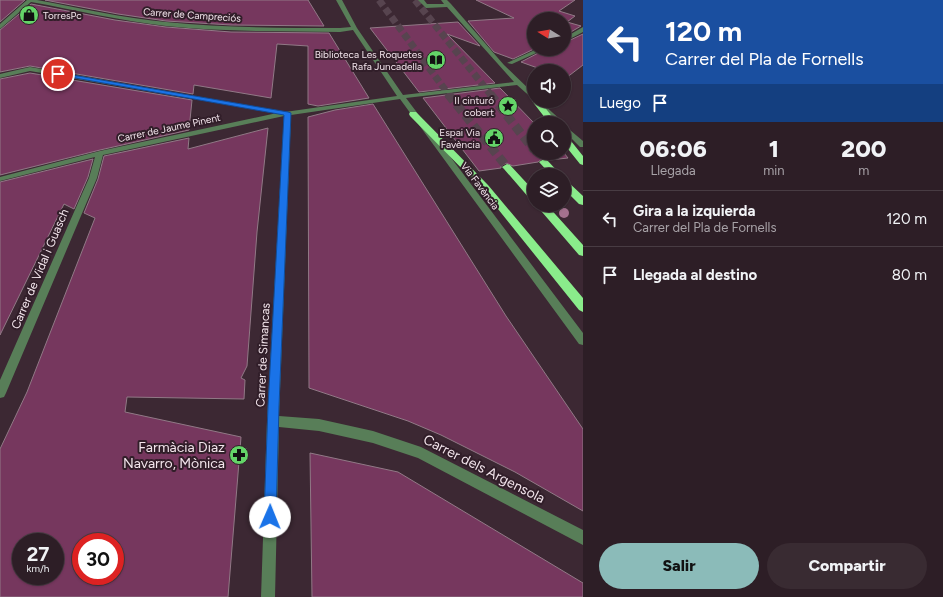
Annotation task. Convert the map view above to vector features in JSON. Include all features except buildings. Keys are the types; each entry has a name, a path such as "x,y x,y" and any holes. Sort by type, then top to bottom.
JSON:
{"highway":[{"path":"413,114 485,187 583,307"},
{"path":"571,147 583,162"},
{"path":"544,162 550,168"},
{"path":"507,167 527,189"},
{"path":"571,190 583,202"},
{"path":"547,212 583,252"}],"street":[{"name":"Carrer de Campreciós","path":"30,0 131,19 167,24 257,29 340,30 354,28"},
{"path":"0,27 30,0"},
{"name":"Via Favència","path":"339,0 354,28 400,97 583,341"},
{"path":"421,0 426,6 449,5"},
{"path":"444,0 527,91"},
{"path":"571,36 583,29"},
{"path":"510,63 527,56"},
{"path":"0,76 30,69 288,113"},
{"name":"Carrer de Jaume Pinent","path":"0,178 100,153 288,113 400,97 518,83"},
{"path":"544,108 553,116"},
{"name":"Carrer de Simancas","path":"268,597 273,421 288,113"},
{"path":"571,134 583,145"},
{"name":"Carrer de Vidal i Guasch","path":"0,394 93,178 100,153"},
{"name":"Carrer dels Argensola","path":"273,421 318,425 372,437 421,453 583,538"}],"tunnel":[{"path":"379,0 449,95"},
{"path":"415,0 491,95"},
{"path":"448,94 507,167"},
{"path":"490,94 527,141"}],"place":[{"name":"TorresPc","path":"29,15"},
{"name":"Biblioteca Les Roquetes Rafa Juncadella","path":"436,60"},
{"name":"II cinturó cobert","path":"508,106"},
{"name":"Espai Via Favència","path":"494,138"},
{"name":"Farmàcia Diaz Navarro, Mònica","path":"239,455"}],"route":[{"path":"58,74 288,113 273,406 270,517"}]}
